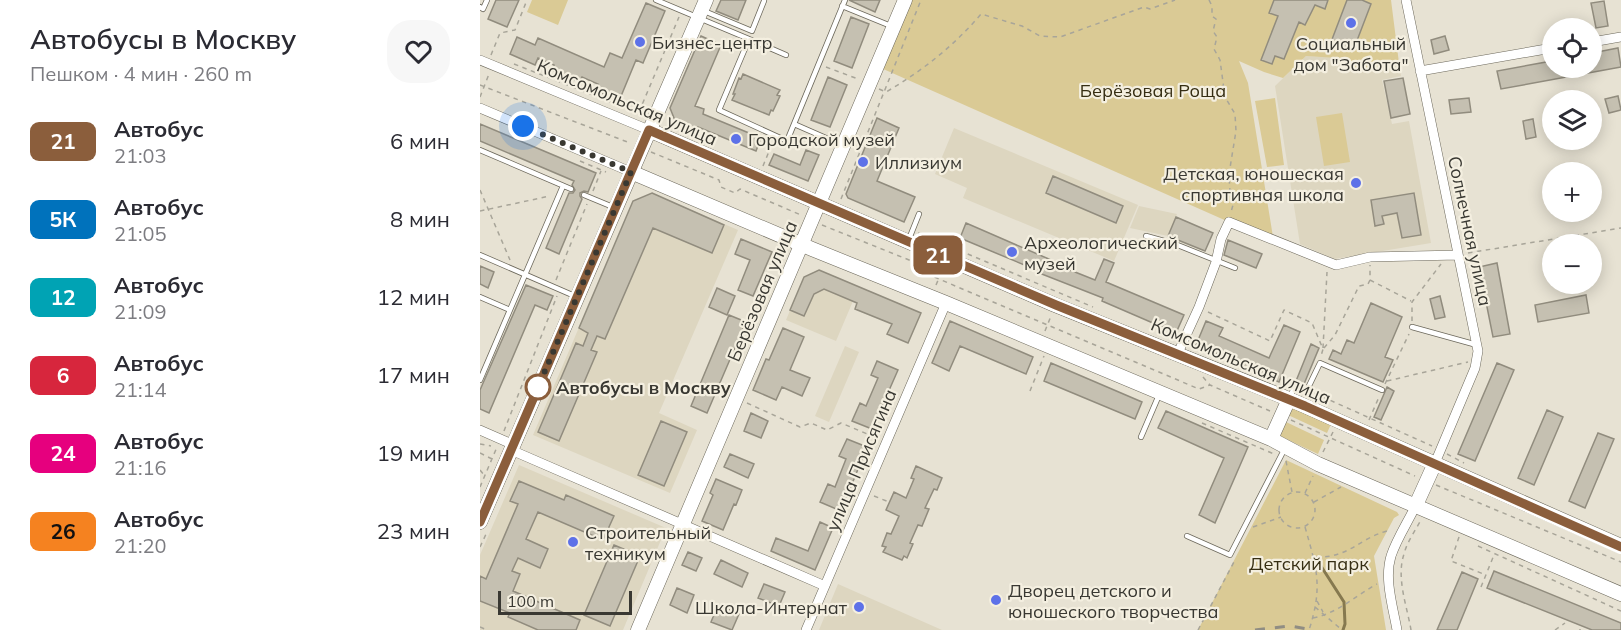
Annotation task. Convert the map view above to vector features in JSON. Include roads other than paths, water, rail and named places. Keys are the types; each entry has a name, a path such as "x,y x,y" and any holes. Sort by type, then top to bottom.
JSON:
{"main road":[{"name":"Берёзовая улица","path":"638,630 811,220 824,206 843,145 905,0"},
{"path":"480,522 702,9"},
{"name":"Комсомольская улица","path":"651,125 824,206 1056,305 1178,353 1338,421 1438,456 1506,497 1621,546"},
{"path":"631,172 946,303 1042,349 1160,393 1271,439 1283,452 1318,464 1414,510 1621,594"},
{"path":"1271,439 1289,399"},
{"path":"1414,510 1438,456"}],"street":[{"name":"Солнечная улица","path":"1406,0 1477,345 1477,360 1438,456"},
{"path":"1602,40 1621,37"},
{"path":"1420,71 1542,50"},
{"name":"Комсомольская улица","path":"480,60 651,125"},
{"path":"480,108 631,172"},
{"path":"1178,353 1199,307 1216,262 1221,239 1229,222 1336,265 1370,257 1458,255"},
{"name":"улица Присягина","path":"806,630 946,303"},
{"path":"480,430 512,447 684,525 825,586"},
{"path":"1397,630 1390,586 1390,564 1395,547 1414,510"}],"lane":[{"path":"480,8 483,9 487,0"},
{"path":"656,0 682,11 702,9 752,31 764,1"},
{"path":"749,39 719,110 787,141 845,0"},
{"path":"842,6 894,27"},
{"path":"702,9 749,39 786,55"},
{"path":"794,124 843,145"},
{"path":"480,150 571,189"},
{"path":"480,380 563,186"},
{"path":"584,195 615,208"},
{"path":"908,242 919,214"},
{"path":"1146,236 1175,244 1236,268"},
{"path":"480,255 577,297"},
{"path":"480,297 510,310"},
{"path":"1412,327 1477,345"},
{"path":"1289,399 1293,390 1307,390 1320,363 1382,390"},
{"path":"1141,437 1160,393"},
{"path":"1187,536 1230,555 1283,452"}],"waterway":[{"path":"1319,563 1344,602 1343,630"}],"railway":[{"path":"1255,630 1290,626 1313,630"}],"place":[{"name":"Социальный дом \"Забота\"","path":"1351,23"},
{"name":"Бизнес-центр","path":"640,42"},
{"name":"Городской музей","path":"736,139"},
{"name":"Иллизиум","path":"863,162"},
{"name":"Детская, юношеская спортивная школа","path":"1356,183"},
{"name":"Археологический музей","path":"1012,252"},
{"name":"Автобусы в Москву","path":"538,387"},
{"name":"Строительный техникум","path":"573,542"},
{"name":"Дворец детского и юношеского творчества","path":"996,600"},
{"name":"Школа-Интернат","path":"859,607"}],"park label":[{"name":"Берёзовая Роща","path":"1153,90"},
{"name":"Детский парк","path":"1309,563"}]}
